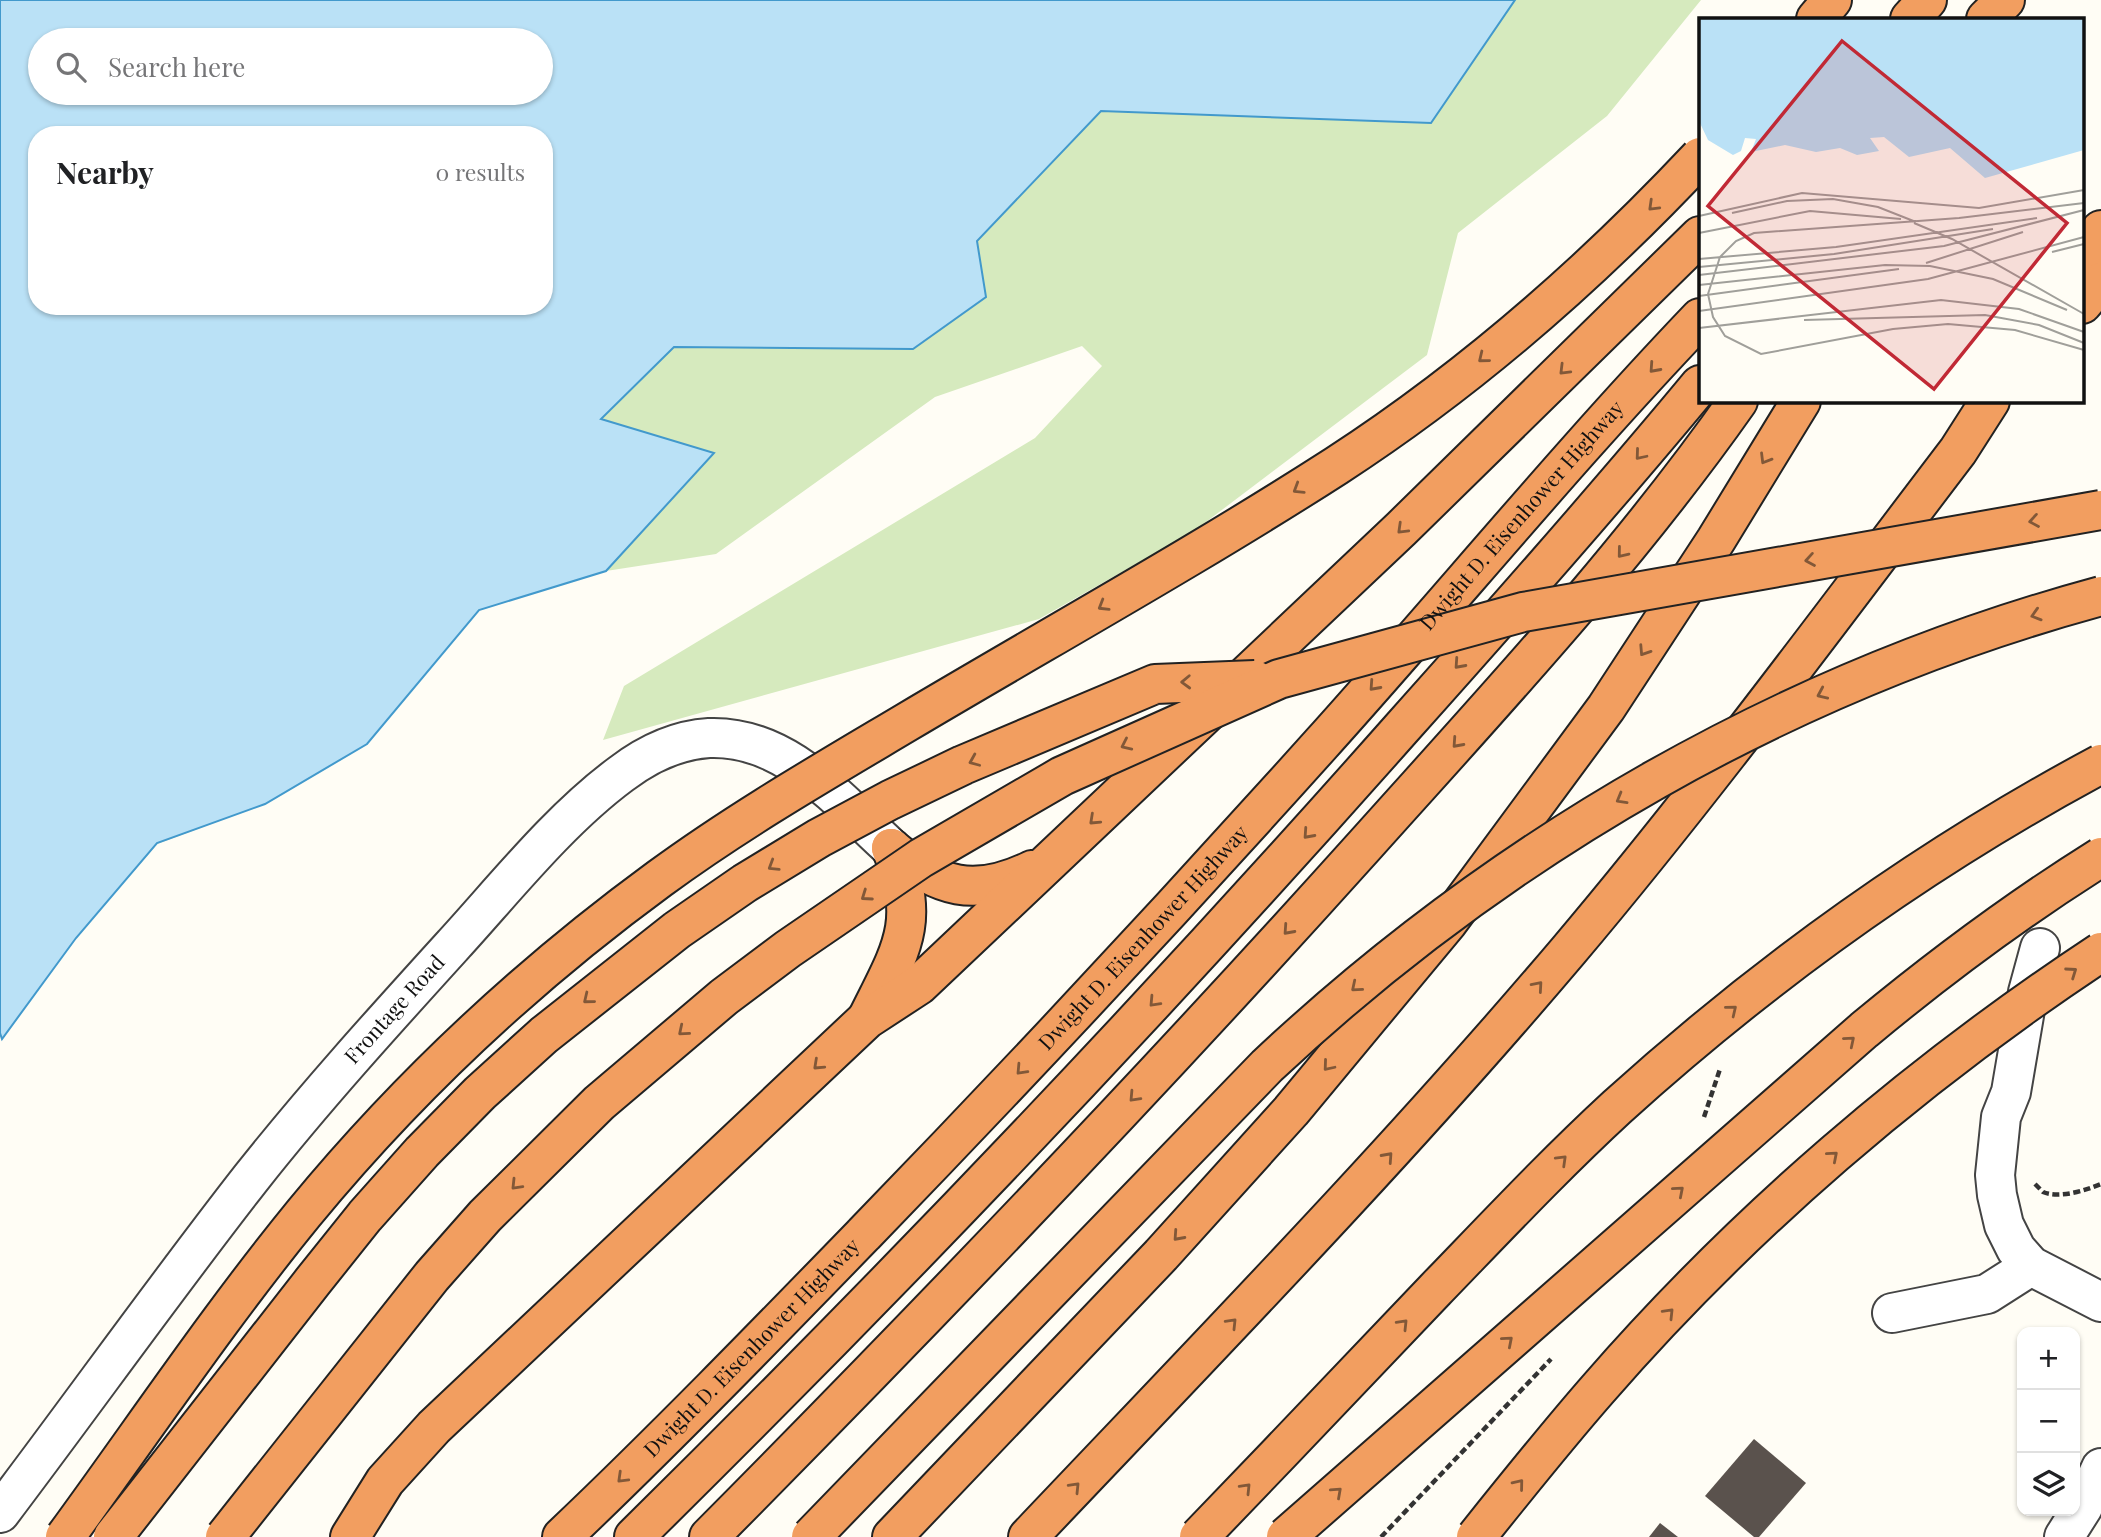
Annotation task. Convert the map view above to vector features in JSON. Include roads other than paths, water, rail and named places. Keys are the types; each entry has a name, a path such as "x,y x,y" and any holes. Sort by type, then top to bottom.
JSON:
{"highway":[{"path":"1817,18 1832,0"},
{"path":"1911,18 1927,0"},
{"path":"1987,18 2005,0"},
{"path":"2001,18 2018,0"},
{"path":"2007,18 2018,0"},
{"path":"2019,18 2028,0"},
{"path":"65,1537 228,1312 304,1213 344,1166 430,1076 534,978 660,878 762,809 1287,496 1388,430 1448,386 1533,317 1622,237 1699,158"},
{"path":"2084,256 2101,230"},
{"path":"350,1537 385,1481 426,1435 867,1018 919,985 1401,529 1699,237"},
{"path":"2084,302 2101,282"},
{"name":"Dwight D. Eisenhower Highway","path":"562,1537 788,1313 1039,1052 1238,837 1699,319"},
{"path":"634,1537 932,1236 1163,992 1471,651 1699,385"},
{"path":"709,1537 962,1278 1293,925 1611,567 1737,402"},
{"path":"892,1537 1151,1265 1291,1111 1448,922 1606,708 1716,540 1800,402"},
{"path":"1958,451 1989,402"},
{"path":"1028,1537 1353,1195 1570,949 1678,818 1958,451 1999,402"},
{"path":"225,1537 381,1339 485,1216 600,1103 724,997 788,949 921,858 1062,776 1279,679 1522,612 2101,510"},
{"path":"811,1537 1267,1066 1373,973 1471,897 1520,862 1613,803 1770,718 1932,650 2040,613 2101,596"},
{"path":"113,1537 313,1280 422,1152 480,1093 544,1035 677,930 745,883 819,838 890,800 963,765 1155,684 1279,679"},
{"path":"1199,1537 1558,1164 1678,1054 1805,953 1872,905 2008,817 2101,764"},
{"path":"891,848 929,876 944,883 977,886 994,885 1014,879 1034,870 1065,847"},
{"path":"867,1018 895,960 907,922 905,884 891,848"},
{"path":"1286,1537 1864,1030 1990,930 2101,857"},
{"path":"1476,1537 1599,1388 1709,1271 1769,1214 1838,1152 1951,1059 2101,952"}],"street":[{"name":"Frontage Road","path":"0,1513 252,1176 381,1024 561,828 620,774 647,757 677,744 709,738 741,741 776,752 807,771 891,848"},
{"path":"2040,948 2028,992 2011,1091 2001,1117 1995,1175 1997,1195 2004,1224 2016,1249 2031,1266 2101,1302"},
{"path":"1892,1313 1987,1294 2031,1266"},
{"path":"2064,1537 2083,1507 2101,1468"}],"water":[{"path":"0,0 1515,0 1431,123 1101,111 977,241 986,297 913,349 674,347 601,419 714,453 606,571 479,610 367,744 265,804 157,843 76,938 2,1039"}]}
